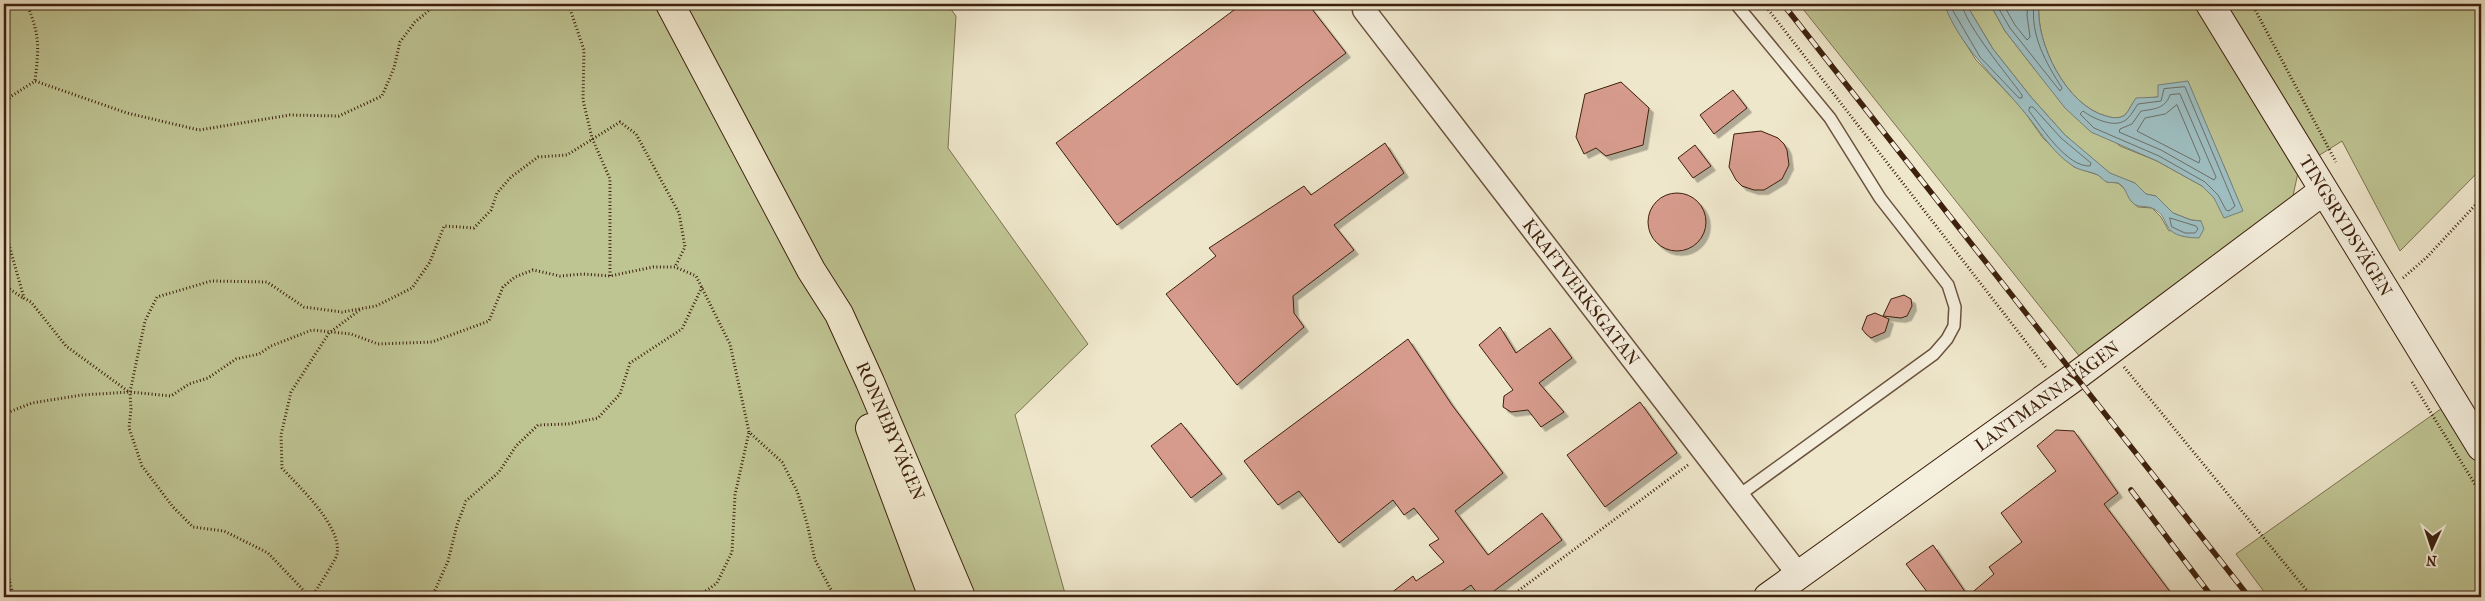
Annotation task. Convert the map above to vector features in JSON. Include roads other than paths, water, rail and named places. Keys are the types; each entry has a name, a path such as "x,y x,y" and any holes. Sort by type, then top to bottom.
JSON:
{"main road":[{"name":"RONNEBYVÄGEN","path":"670,4 811,270 839,314 870,382 961,597"},
{"name":"RONNEBYVÄGEN","path":"811,270 825,318 851,378 933,597"}],"street":[{"name":"TINGSRYDSVÄGEN","path":"2210,4 2481,447"},
{"name":"KRAFTVERKSGATAN","path":"1369,7 1798,574"},
{"name":"LANTMANNAVÄGEN","path":"1768,597 2110,350 2323,191"}],"lane":[{"path":"1736,4 1830,118 1880,198 1948,286 1955,307 1954,326 1948,339 1934,354 1738,496"}],"water":[{"path":"1944,4 1966,4 1993,49 2031,97 2065,135 2110,173 2135,183 2146,194 2156,196 2173,213 2191,220 2201,221 2204,229 2199,238 2186,237 2171,231 2159,212 2133,203 2121,185 2107,182 2098,175 2076,168 2065,160 2051,146 1968,46"},
{"path":"1990,4 2039,4 2042,37 2056,71 2079,100 2092,110 2106,116 2116,118 2125,115 2136,98 2158,97 2158,85 2188,81 2243,211 2224,218 2214,198 2202,186 2157,161 2091,132 2065,108 2005,31"}],"railway":[{"path":"1783,4 2249,597"},
{"path":"2131,490 2212,597"}]}
